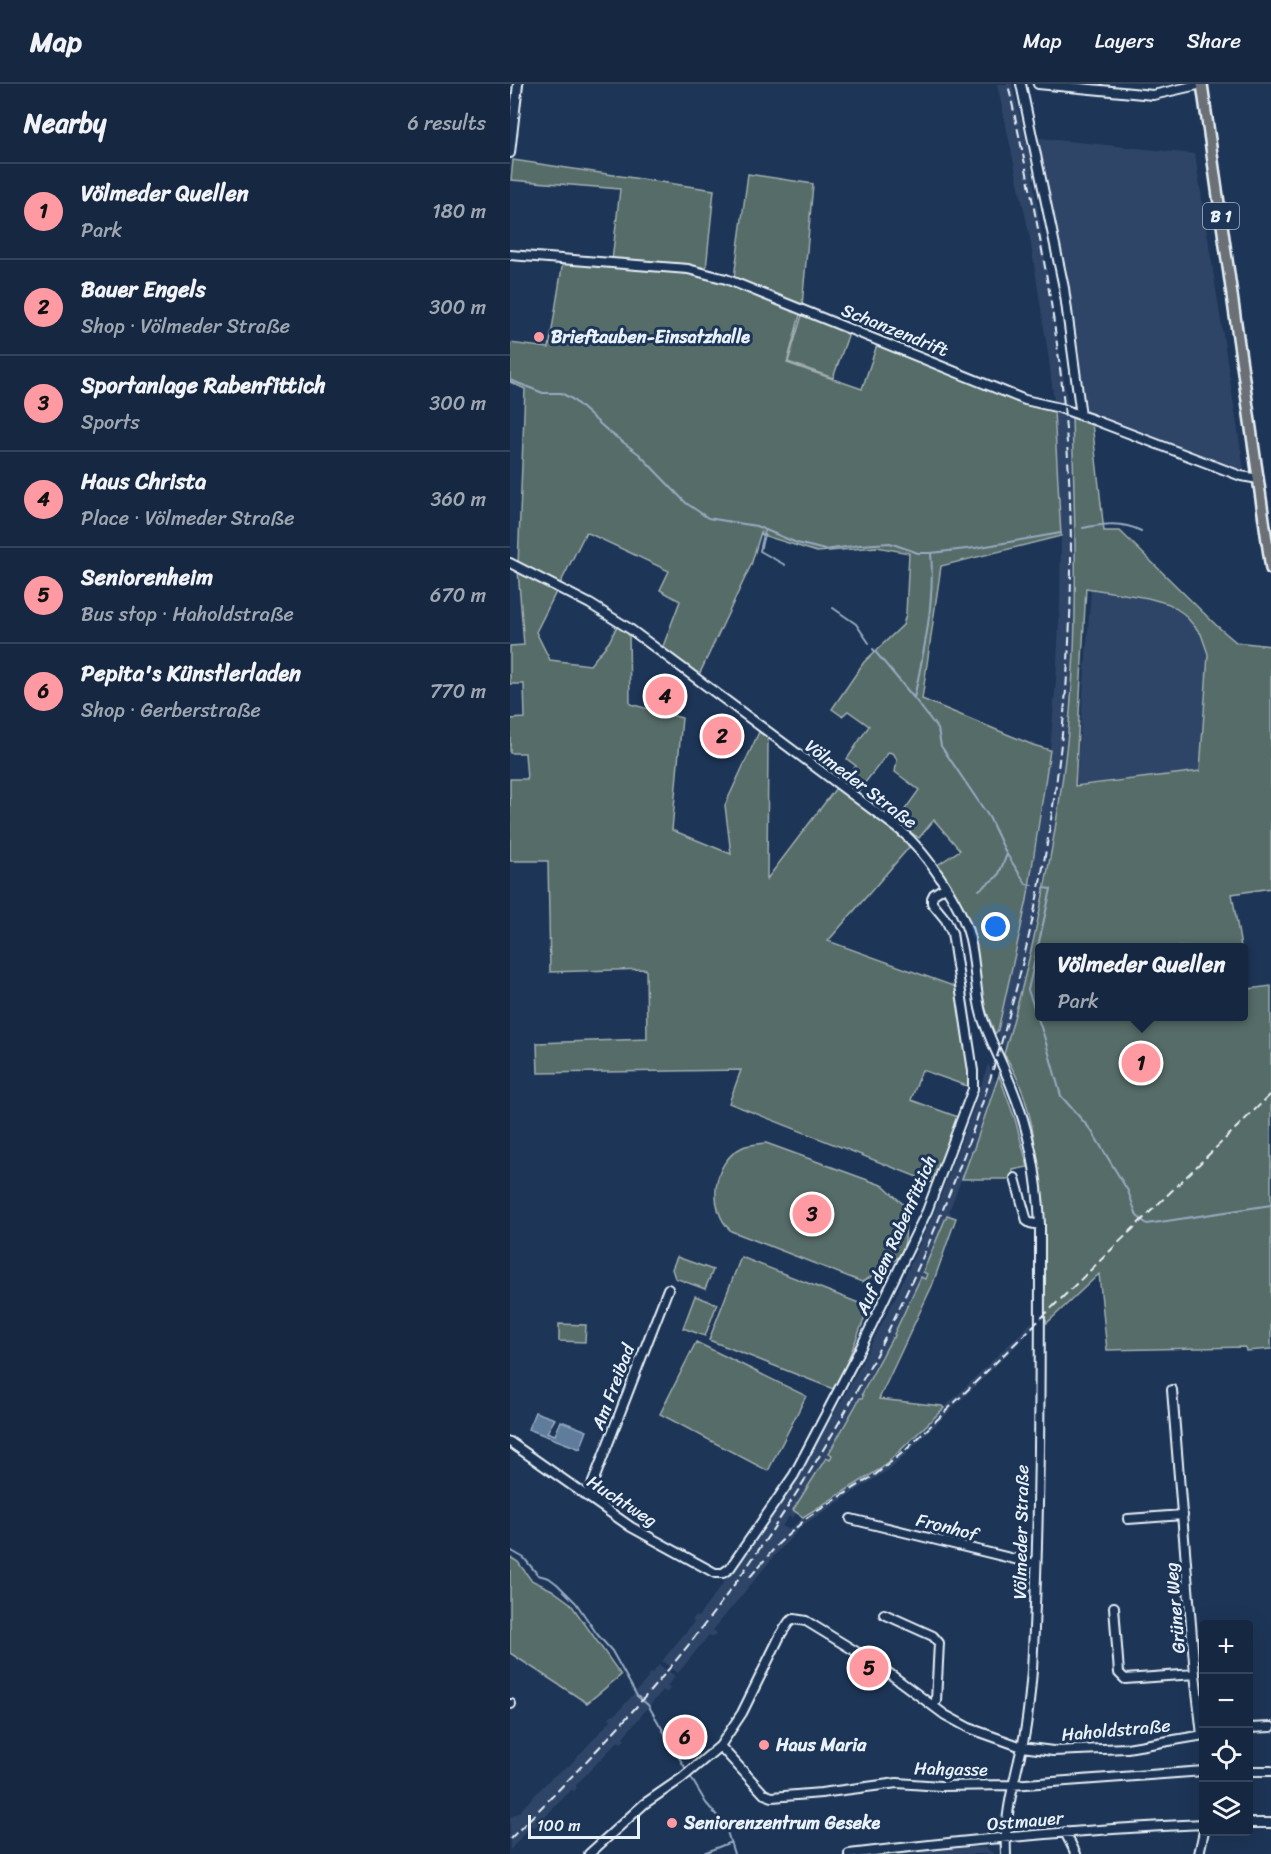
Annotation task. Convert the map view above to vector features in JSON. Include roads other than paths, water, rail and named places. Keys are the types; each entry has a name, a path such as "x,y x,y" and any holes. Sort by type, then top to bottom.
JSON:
{"main road":[{"name":"B 1","path":"1202,84 1271,569"}],"street":[{"path":"510,153 518,84"},
{"path":"1021,84 1064,288 1082,416"},
{"path":"1038,84 1153,95 1202,84"},
{"name":"Schanzendrift","path":"510,255 688,269 716,275 1014,396 1082,416 1241,476 1259,479"},
{"name":"Völmeder Straße","path":"510,563 590,604 630,629 900,830 920,849 966,923 982,1015 1024,1119 1038,1188 1040,1225 1032,1672 1022,1747 1012,1785 1005,1838 1006,1854"},
{"name":"Auf dem Rabenfittich","path":"723,1573 730,1568 794,1475 827,1413 927,1211 973,1089 974,1071 952,933 946,920 932,903 934,894 945,887"},
{"path":"1015,1178 1028,1221 1040,1225"},
{"name":"Am Freibad","path":"586,1496 668,1289"},
{"name":"Grüner Weg","path":"1172,1390 1195,1674 1202,1728"},
{"name":"Huchtweg","path":"510,1442 647,1536 715,1573 723,1573"},
{"path":"1128,1519 1183,1515"},
{"name":"Fronhof","path":"851,1519 1035,1564"},
{"path":"1114,1607 1119,1673 1125,1679 1195,1674"},
{"path":"884,1614 933,1636 939,1643 936,1701 933,1706"},
{"name":"Haholdstraße","path":"720,1746 742,1713 769,1655 786,1626 794,1619 806,1621 878,1665 933,1706 969,1728 1022,1747 1053,1751 1126,1748 1199,1736"},
{"path":"1253,1728 1271,1727"},
{"path":"589,1854 644,1804 693,1770 720,1746"},
{"name":"Hahgasse","path":"720,1746 764,1794 772,1797 897,1783 941,1786 1012,1785 1199,1771"},
{"path":"1253,1771 1271,1771"},
{"path":"1253,1823 1271,1823"},
{"name":"Ostmauer","path":"849,1854 1065,1832 1199,1824"},
{"path":"1065,1832 1076,1854"},
{"path":"1199,1854 1202,1836"}],"waterway":[{"path":"510,380 543,393 561,393 572,399 608,431 639,454 686,503 708,518 756,526 797,543 825,550 890,543 918,553 931,553 1061,533"},
{"path":"1083,528 1120,525 1141,531"},
{"path":"765,530 760,551 785,565"},
{"path":"931,553 930,608 914,698 938,729 941,746 989,817 1006,853 1026,884 1032,885"},
{"path":"833,608 856,624 869,643"},
{"path":"873,649 914,698"},
{"path":"979,890 998,876 1007,854"},
{"path":"1039,943 1051,889 1044,888"},
{"path":"1035,959 1028,990 1035,1010"},
{"path":"1039,1021 1061,1096 1091,1130 1128,1191 1137,1216 1147,1224 1271,1205"},
{"path":"510,1550 524,1558 538,1575 549,1578 557,1584 576,1603 612,1651 637,1696 648,1705 706,1803 725,1825 734,1854"},
{"path":"701,1854 731,1842"}],"railway":[{"path":"510,1839 611,1735 659,1681 704,1625 798,1491 879,1350 946,1202 999,1050 1038,893 1062,732 1071,570 1060,365 1041,244 1008,84"},
{"path":"750,1577 778,1544 808,1517 875,1475 907,1449 1271,1094"}],"place":[{"name":"Brieftauben-Einsatzhalle","path":"539,337"},
{"name":"Haus Christa","path":"665,696"},
{"name":"Bauer Engels","path":"722,736"},
{"name":"Völmeder Quellen","path":"1141,1063"},
{"name":"Sportanlage Rabenfittich","path":"812,1214"},
{"name":"Seniorenheim","path":"869,1668"},
{"name":"Pepita's Künstlerladen","path":"685,1737"},
{"name":"Haus Maria","path":"764,1745"},
{"name":"Seniorenzentrum Geseke","path":"672,1823"}]}
